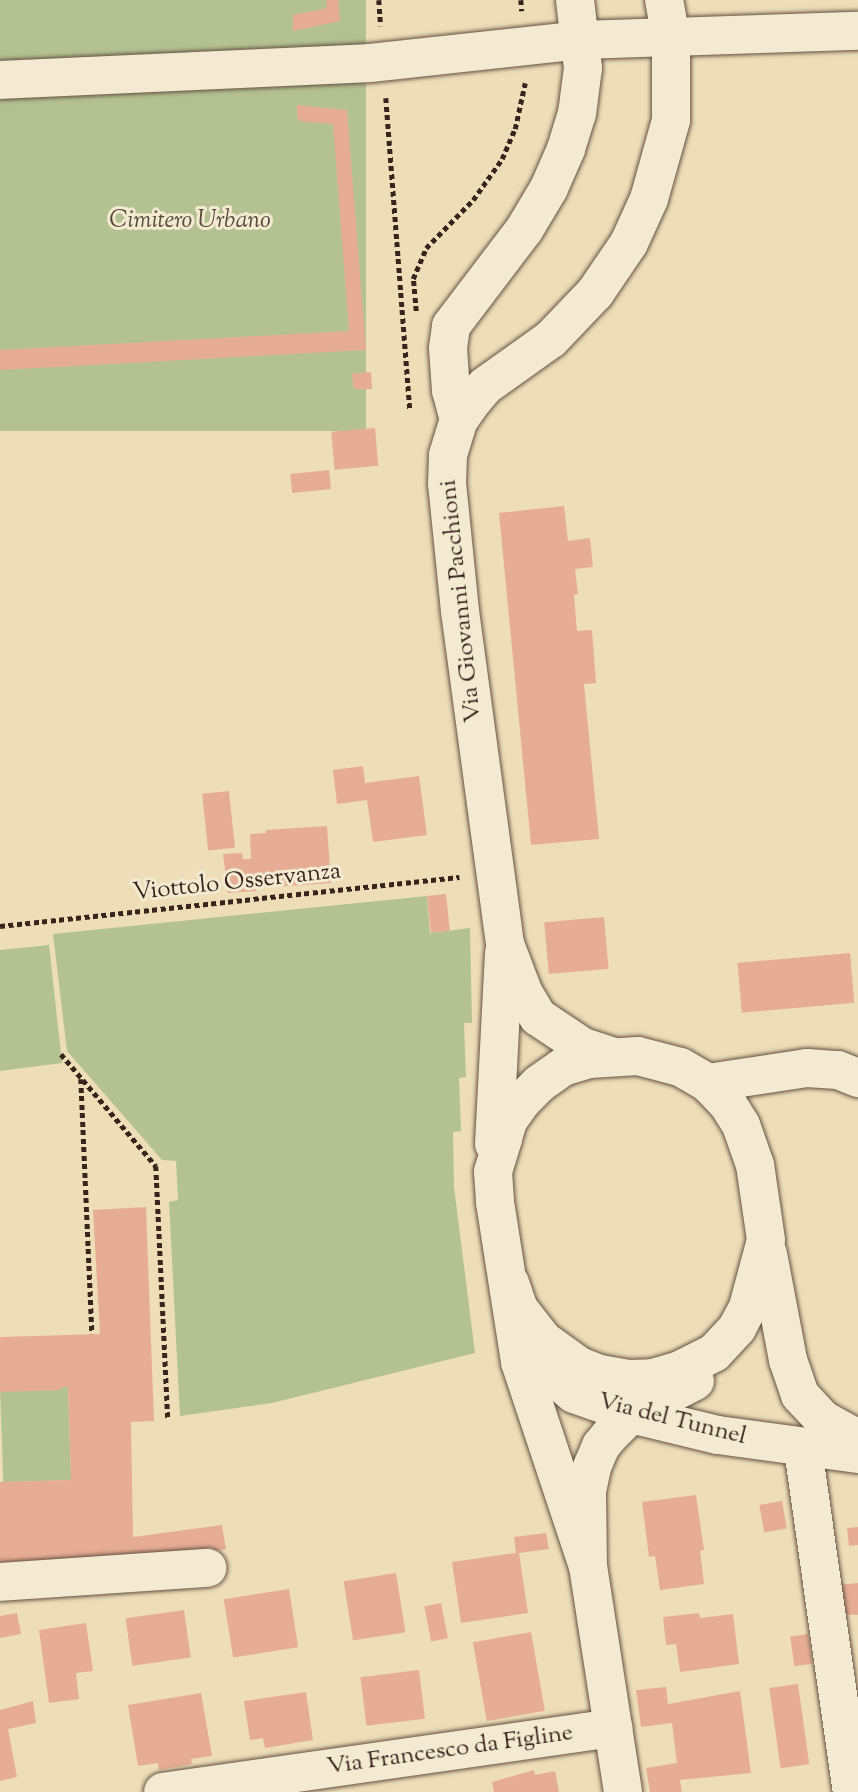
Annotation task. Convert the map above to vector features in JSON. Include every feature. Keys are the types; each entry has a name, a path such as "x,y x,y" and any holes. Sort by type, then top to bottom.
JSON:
{"street":[{"path":"459,420 451,391 448,348 434,322 524,230 550,188 578,114 583,68 575,0"},
{"name":"Via Giovanni Pacchioni","path":"493,1172 505,944 460,611 447,484 448,455 459,420 485,386 551,338 595,293 629,243 649,199 671,120 671,39 664,0"},
{"path":"0,80 377,62 581,40 858,31"},
{"name":"Via Giovanni Pacchioni","path":"505,944 524,994 538,1017 583,1047 611,1056"},
{"path":"588,1567 520,1362 510,1283 495,1202 493,1172 509,1121 522,1101 563,1067 611,1056 638,1056 669,1064 708,1083 741,1125 755,1165 788,1360 800,1395 822,1419 858,1439"},
{"path":"708,1083 807,1068 838,1070 858,1078"},
{"path":"623,1792 588,1567 587,1491 592,1466 601,1446 631,1414 692,1383 710,1365 737,1328 759,1273 766,1240"},
{"path":"510,1283 519,1309 552,1347 579,1366 600,1374 629,1379 653,1378 697,1363 714,1353 737,1328"},
{"name":"Via del Tunnel","path":"530,1324 539,1365 574,1394 631,1414 718,1435 803,1449 858,1454"},
{"path":"803,1449 852,1792"},
{"path":"0,1582 208,1568"},
{"name":"Via Francesco da Figline","path":"163,1792 613,1728"}],"path":[{"path":"379,0 377,62 410,411"},
{"path":"434,322 413,279 426,248 473,200 502,159 515,129 525,93 526,44 520,0"},
{"name":"Viottolo Osservanza","path":"0,926 465,876"},
{"path":"61,1054 156,1166 168,1418"},
{"path":"81,1078 92,1334"}],"green space":[{"name":"Cimitero Urbano","path":"0,0 366,0 366,431 0,431"},
{"path":"427,896 430,933 470,928 472,1023 464,1023 466,1077 459,1078 461,1131 453,1132 454,1187 475,1353 272,1403 180,1416 169,1202 178,1200 176,1161 162,1160 67,1051 53,934"},
{"path":"49,945 62,1063 0,1071 0,950"},
{"path":"68,1387 71,1480 3,1482 0,1389"}],"building":[{"path":"326,0 338,0 340,21 293,31 293,15 327,8"},
{"path":"297,105 347,110 366,350 0,370 0,350 349,331 333,124 298,121"},
{"path":"371,372 372,389 354,389 352,374"},
{"path":"375,428 378,466 334,470 331,432"},
{"path":"329,470 331,489 292,493 290,474"},
{"path":"564,506 568,541 590,538 593,567 575,569 578,594 574,595 577,631 592,630 596,683 584,684 599,839 531,845 499,513"},
{"path":"363,766 365,783 419,776 427,835 373,842 367,800 337,804 333,770"},
{"path":"229,791 235,848 208,851 202,794"},
{"path":"327,826 331,883 274,887 273,882 255,884 256,891 228,893 223,854 242,853 243,859 251,859 250,834 266,833 266,830"},
{"path":"446,894 450,931 431,933 427,896"},
{"path":"604,917 609,969 549,974 544,922"},
{"path":"850,953 854,1003 742,1013 737,963"},
{"path":"146,1207 154,1421 131,1422 133,1537 222,1525 226,1549 153,1560 0,1566 0,1482 71,1480 68,1387 61,1387 61,1390 0,1392 0,1337 100,1334 93,1210"},
{"path":"696,1495 704,1550 700,1551 704,1584 660,1590 655,1556 649,1557 642,1502"},
{"path":"782,1501 787,1529 764,1533 759,1505"},
{"path":"858,1527 858,1545 849,1546 847,1528"},
{"path":"546,1533 549,1549 519,1553 528,1613 461,1623 452,1562 516,1553 514,1537"},
{"path":"396,1573 405,1632 353,1641 344,1581"},
{"path":"858,1583 858,1615 838,1614 836,1585"},
{"path":"289,1589 298,1647 233,1658 224,1599"},
{"path":"441,1603 448,1638 431,1642 424,1606"},
{"path":"184,1610 191,1658 132,1666 126,1618"},
{"path":"17,1613 21,1634 0,1638 0,1616"},
{"path":"699,1613 700,1618 733,1614 739,1664 680,1672 676,1644 666,1645 663,1617"},
{"path":"86,1623 93,1671 76,1673 79,1699 49,1703 39,1630"},
{"path":"531,1632 545,1711 487,1721 473,1642"},
{"path":"808,1634 812,1664 794,1666 790,1637"},
{"path":"419,1670 425,1719 366,1726 360,1677"},
{"path":"798,1684 809,1764 781,1768 769,1688"},
{"path":"666,1687 668,1704 740,1691 751,1773 680,1780 682,1792 650,1792 646,1768 677,1763 672,1723 641,1727 636,1690"},
{"path":"306,1692 313,1740 265,1748 263,1738 250,1740 244,1701"},
{"path":"201,1693 212,1756 191,1759 192,1764 159,1770 158,1763 138,1766 128,1705"},
{"path":"33,1701 36,1723 8,1729 17,1777 0,1781 0,1710"},
{"path":"534,1770 535,1775 555,1771 559,1792 494,1792 492,1782"}]}
